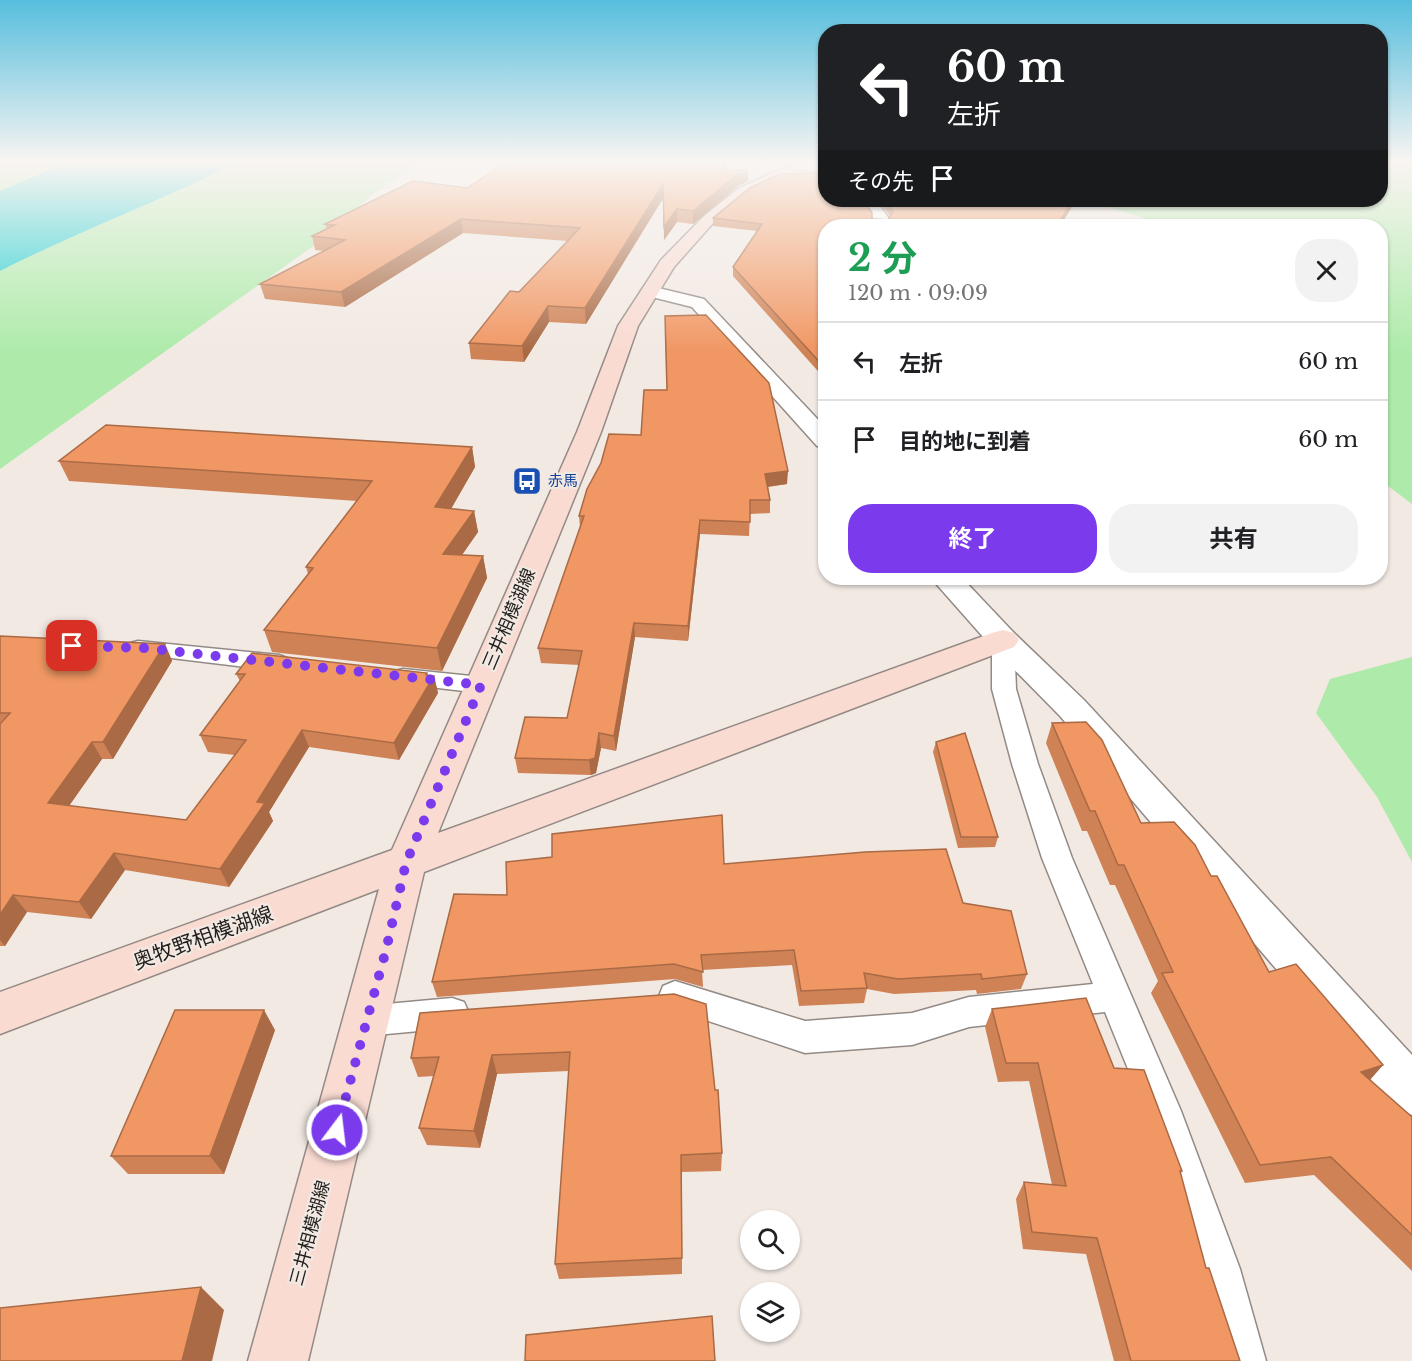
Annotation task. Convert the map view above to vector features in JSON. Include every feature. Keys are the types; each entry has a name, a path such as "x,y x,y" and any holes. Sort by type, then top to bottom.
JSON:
{"main road":[{"name":"三井相模湖線","path":"278,1361 365,1021 386,950 406,863 588,432 628,326 667,264 706,226"},
{"name":"奥牧野相模湖線","path":"0,1013 1003,640"}],"street":[{"path":"650,291 698,303 818,433"},
{"path":"952,585 1003,640 1072,708 1412,1091"}],"lane":[{"path":"1003,640 1004,689 1025,764 1057,858 1163,1111 1220,1269 1244,1361"},
{"path":"119,648 306,666"},
{"path":"376,674 481,685"},
{"path":"639,999 675,996 805,1037 857,1035 912,1029 969,1012 1116,996"},
{"path":"365,1021 478,1010"}],"green space":[{"path":"99,226 337,226 316,244 0,469 0,271"},
{"path":"1388,226 1412,226 1412,504 1388,486"},
{"path":"1412,657 1412,862 1377,797 1316,713 1330,679"}],"water":[{"path":"0,226 99,226 60,243 0,271"}],"building":[{"path":"334,226 450,226 341,292 260,284 345,240 312,236"},
{"path":"547,226 637,226 585,308 548,306 522,346 469,343 510,291 519,292 580,228"},
{"path":"761,226 818,226 818,360 733,267"},
{"path":"706,315 769,383 788,471 765,474 770,500 750,500 750,522 700,520 688,626 634,623 614,736 599,733 595,758 589,760 515,758 525,717 567,718 582,651 538,648 584,516 579,516 587,489 601,463 609,434 641,435 644,390 667,390 665,316"},
{"path":"106,425 472,447 435,507 474,511 443,554 483,556 437,648 264,630 313,568 306,567 372,481 59,461"},
{"path":"0,636 165,644 103,742 92,742 48,803 186,820 246,740 200,735 245,674 236,674 252,653 427,673 426,675 434,676 394,743 302,730 257,802 265,803 220,869 114,853 79,902 13,895 0,915 0,724 10,713 0,713"},
{"path":"1086,722 1102,740 1141,823 1174,822 1195,845 1211,876 1217,876 1269,972 1296,964 1383,1065 1361,1072 1412,1117 1412,1235 1331,1157 1260,1165 1162,973 1173,972 1124,865 1118,865 1095,811 1090,811 1052,723"},
{"path":"965,733 998,837 961,837 936,742"},
{"path":"722,815 724,864 865,852 946,849 963,903 1011,911 1027,974 982,979 981,974 898,979 864,973 867,988 801,991 794,950 701,955 703,972 674,964 432,982 454,894 507,895 506,862 552,857 552,834"},
{"path":"674,994 706,1004 715,1090 718,1090 722,1153 681,1155 682,1258 555,1264 570,1052 492,1055 474,1131 419,1128 439,1057 411,1058 420,1013"},
{"path":"1086,998 1114,1068 1144,1070 1182,1171 1180,1171 1206,1268 1209,1268 1240,1361 1131,1361 1097,1238 1032,1232 1024,1182 1066,1186 1038,1063 1006,1063 992,1009"},
{"path":"175,1010 264,1010 210,1156 111,1156"},
{"path":"201,1287 182,1361 0,1361 0,1308"},
{"path":"712,1316 715,1361 525,1361 526,1335"}],"place":[{"name":"赤馬","path":"527,481"}],"route":[{"path":"72,646 143,648 481,685 406,863 386,950 337,1130"}]}
